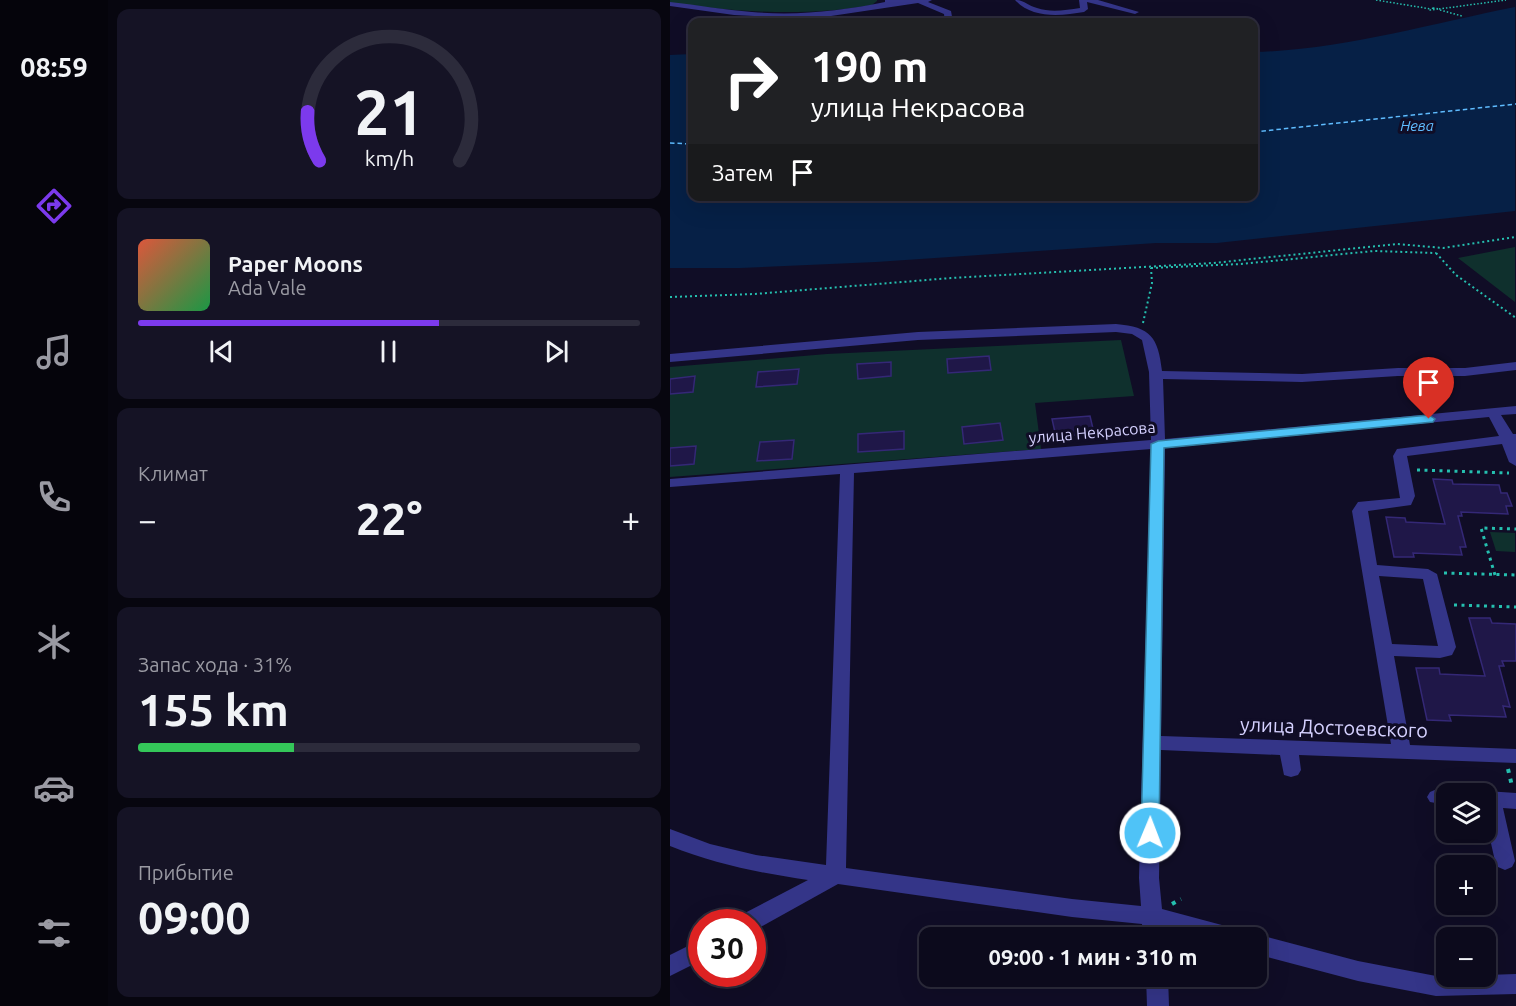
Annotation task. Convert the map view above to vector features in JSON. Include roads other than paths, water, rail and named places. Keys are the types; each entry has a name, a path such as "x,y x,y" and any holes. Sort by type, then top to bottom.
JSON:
{"street":[{"path":"1019,0 1030,10 1044,12 1081,10 1084,9 1083,0"},
{"path":"1089,0 1135,12"},
{"path":"670,4 735,14 785,15 829,14 889,2 924,1 948,13 949,18"},
{"path":"670,358 918,336 1116,328 1130,329 1149,340 1157,375 1158,444 1149,878 1154,927 1060,906 756,864 707,852 670,837"},
{"path":"1157,375 1302,378 1398,372 1465,372 1516,366"},
{"name":"улица Некрасова","path":"670,483 1158,444 1345,434 1516,410"},
{"path":"1494,413 1511,438 1516,462"},
{"path":"1402,752 1360,511 1363,505 1406,502 1408,496 1400,456 1402,452 1409,449 1511,438"},
{"path":"836,875 847,469"},
{"path":"1370,570 1428,574 1447,647 1446,651 1384,650"},
{"name":"улица Достоевского","path":"1151,743 1510,756"},
{"path":"1289,748 1291,770"},
{"path":"1496,798 1514,794"},
{"path":"1496,826 1505,861"},
{"path":"766,913 836,875"},
{"path":"1267,947 1357,971 1436,986 1516,984"},
{"path":"670,966 688,956"},
{"path":"1157,987 1158,1006"}],"water":[{"name":"Нева","path":"1515,7 1515,211 1217,243 1156,243 876,262 740,268 670,268 670,55 688,54 688,201 1258,201 1258,52 1320,47"}]}
